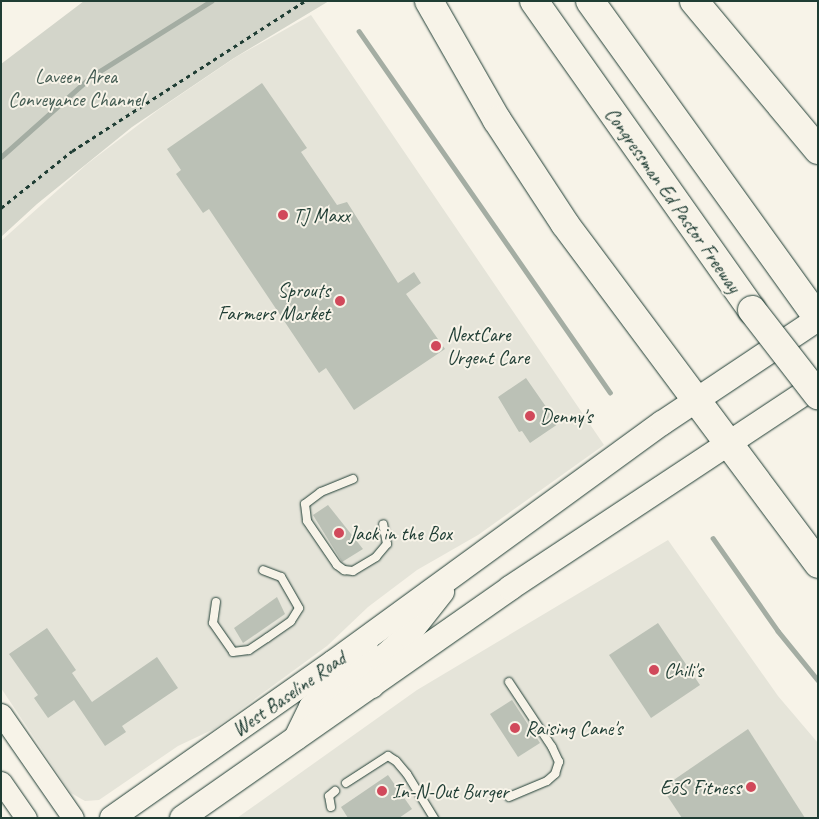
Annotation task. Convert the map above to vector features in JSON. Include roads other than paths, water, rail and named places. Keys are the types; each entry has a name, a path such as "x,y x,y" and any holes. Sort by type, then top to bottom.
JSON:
{"highway":[{"path":"429,1 528,170 728,446 818,564"},
{"name":"Congressman Ed Pastor Freeway","path":"534,1 752,310 818,395"},
{"path":"590,1 818,319"},
{"path":"694,1 818,150"}],"main road":[{"name":"West Baseline Road","path":"112,818 367,638 695,400 818,319"},
{"path":"182,818 510,588 728,446 818,384"},
{"path":"372,686 371,677 382,658 408,635 456,572"},
{"path":"294,741 311,707 359,665 367,638"},
{"path":"1,714 73,818"},
{"path":"1,782 26,817"}],"lane":[{"path":"353,479 320,492 305,504 308,521 337,564 344,570 353,571 376,557 387,544 383,524"},
{"path":"216,602 213,623 233,652 249,650 268,638 291,621 299,608 280,577 263,570"},
{"path":"509,797 547,781 555,774 559,762 552,747 510,682"},
{"path":"346,783 388,756 396,761 407,774 434,818"},
{"path":"331,807 329,796 335,791"}],"waterway":[{"path":"1,157 92,76 211,1"},
{"path":"359,31 610,392"},
{"path":"713,538 778,631 818,680"}],"place":[{"name":"TJ Maxx","path":"283,215"},
{"name":"Sprouts Farmers Market","path":"340,301"},
{"name":"NextCare Urgent Care","path":"436,346"},
{"name":"Denny's","path":"530,416"},
{"name":"Jack in the Box","path":"339,533"},
{"name":"Chili's","path":"654,670"},
{"name":"Raising Cane's","path":"515,728"},
{"name":"EōS Fitness","path":"751,787"},
{"name":"In-N-Out Burger","path":"382,791"}],"park label":[{"name":"Laveen Area Conveyance Channel","path":"76,88"}]}
